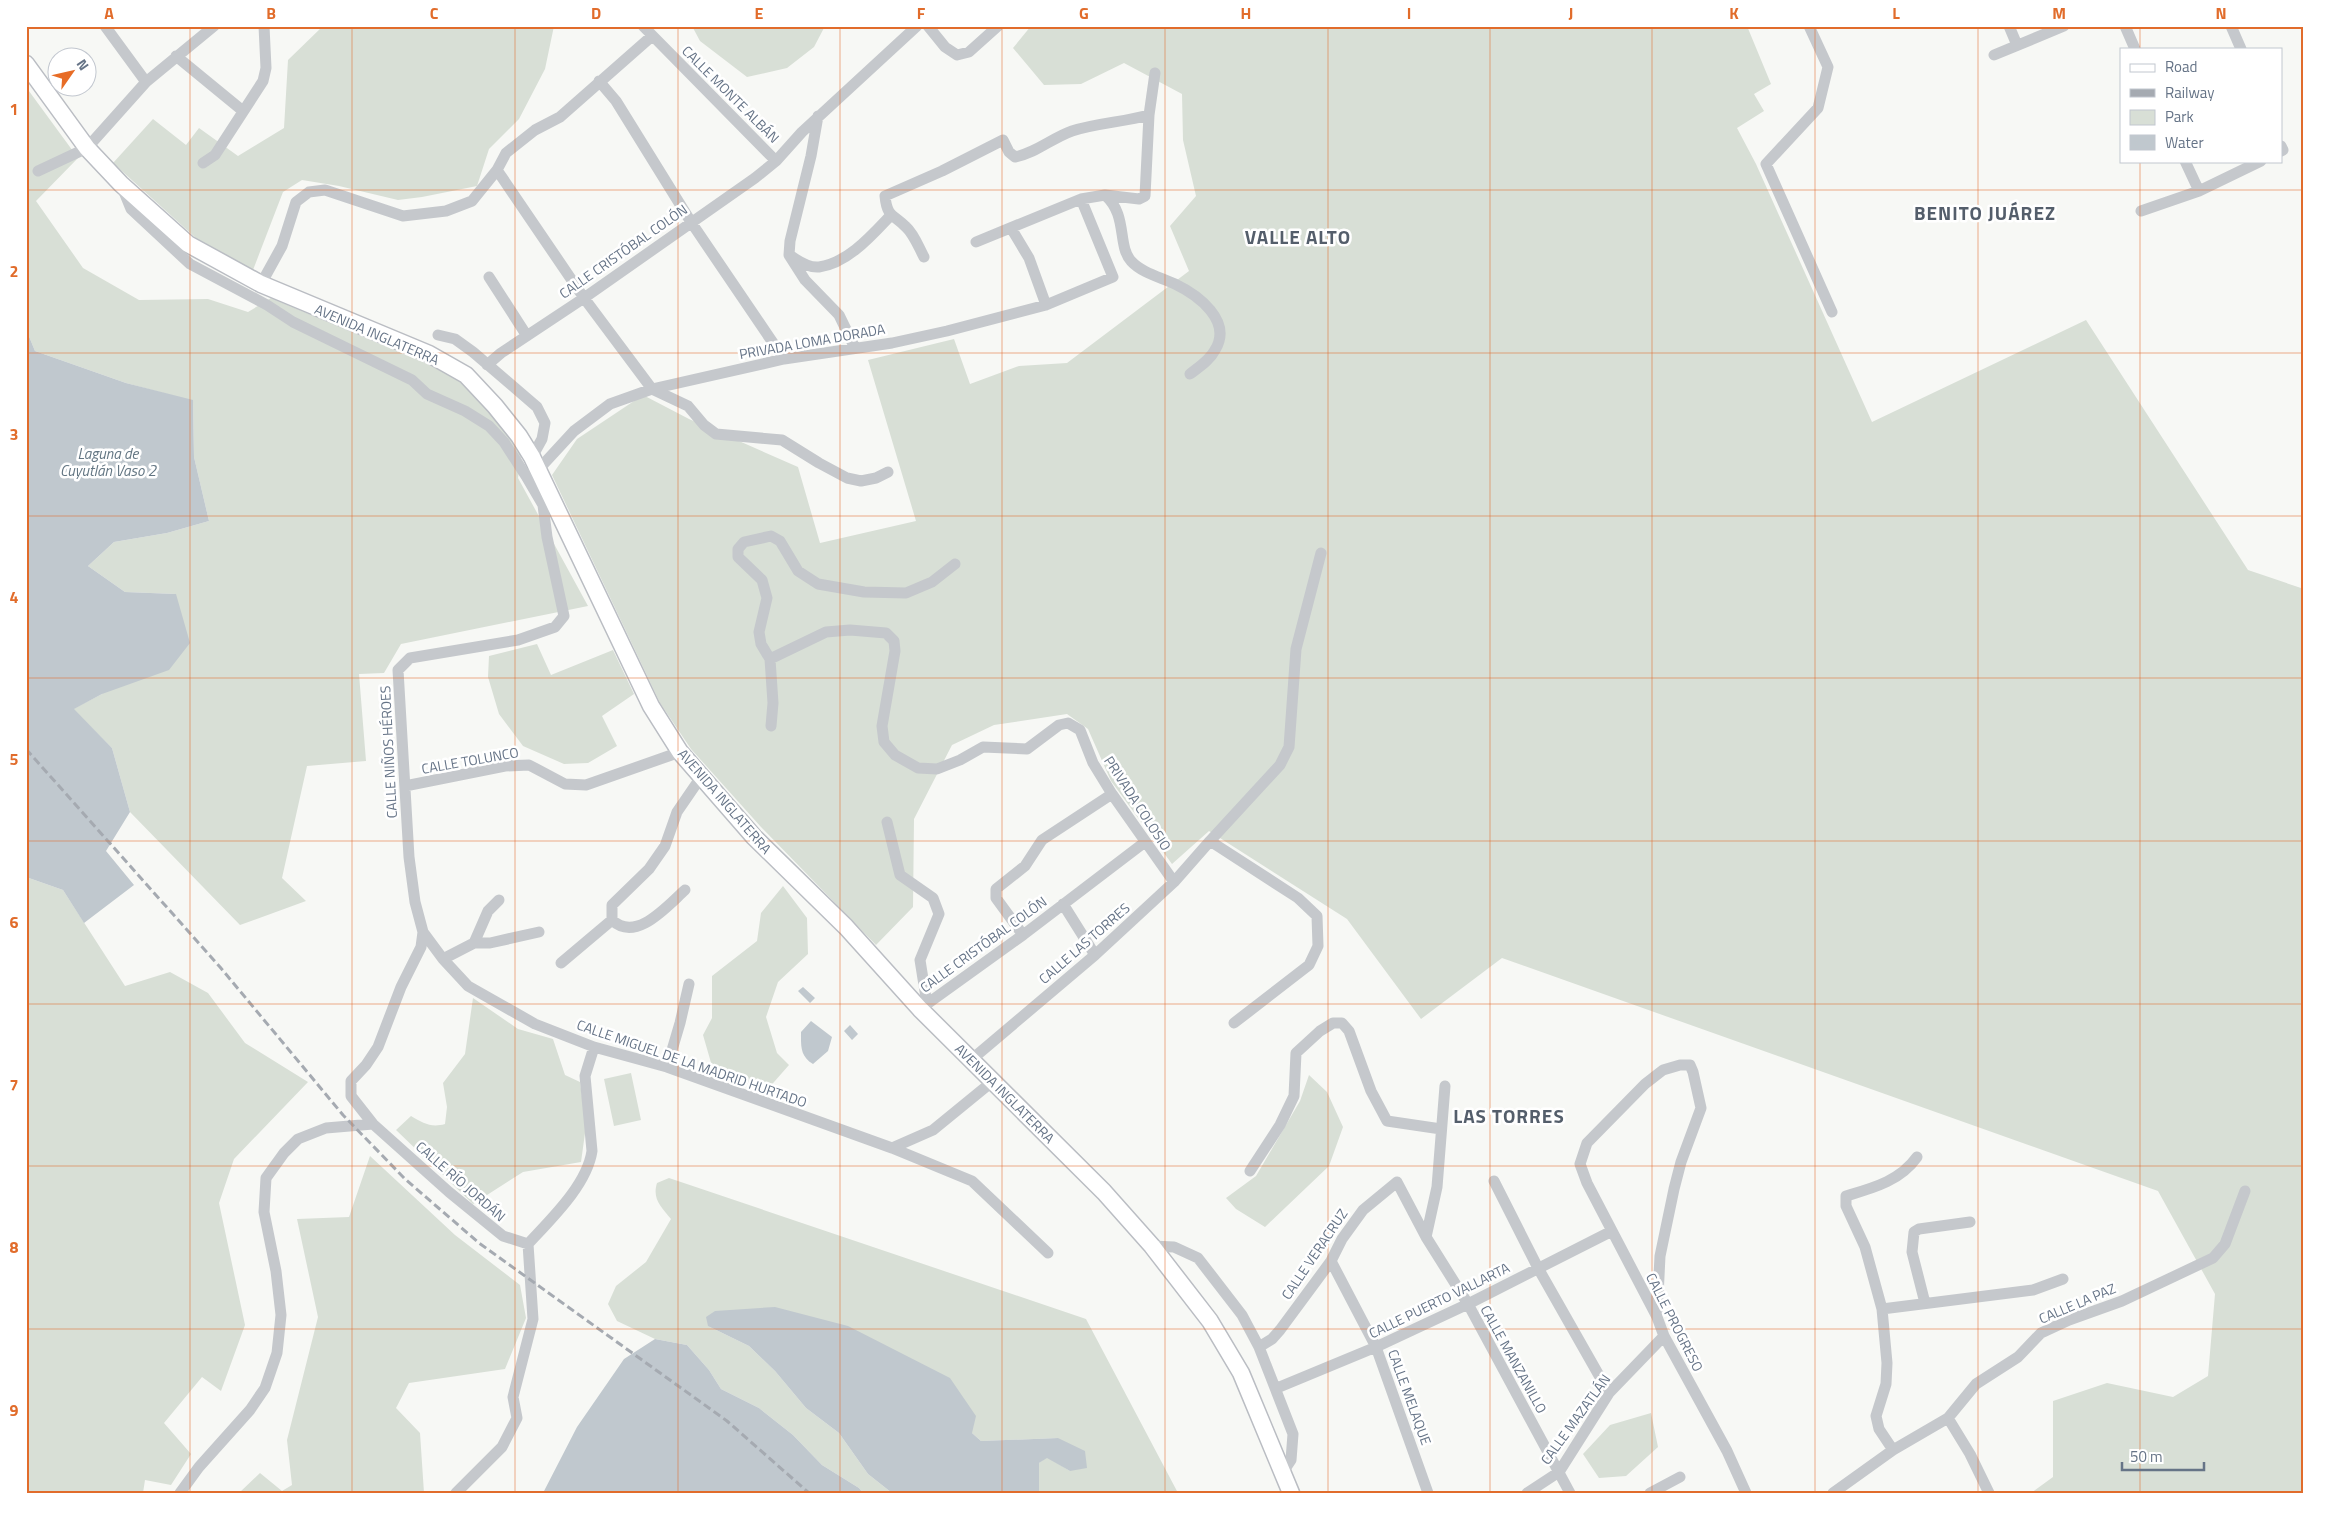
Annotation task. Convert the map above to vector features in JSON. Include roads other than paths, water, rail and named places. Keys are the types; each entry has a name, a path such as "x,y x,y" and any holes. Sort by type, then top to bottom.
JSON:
{"main road":[{"name":"AVENIDA INGLATERRA","path":"26,64 88,148 121,184 188,244 260,284 429,354 466,375 501,413 532,468 651,706 680,752 754,836 924,1006 971,1060 1104,1192 1152,1246 1210,1321 1241,1373 1291,1493"}],"street":[{"path":"104,26 146,82"},
{"path":"38,171 88,148 146,82 214,26"},
{"path":"203,163 215,155 263,81 266,68 264,26"},
{"name":"CALLE MONTE ALBÁN","path":"643,26 776,161"},
{"name":"CALLE CRISTÓBAL COLÓN","path":"487,365 500,352 584,298 776,161 818,116 917,26"},
{"path":"928,26 945,47 957,55 969,52 998,26"},
{"path":"1810,26 1828,67 1818,108 1766,164 1832,312"},
{"path":"2009,26 2017,45"},
{"path":"1994,55 2064,26"},
{"path":"2124,26 2135,48"},
{"path":"2231,26 2241,48"},
{"path":"260,284 282,246 296,202 309,192 325,190 403,216 446,211 472,201 497,170 506,153 535,130 560,117 652,36"},
{"path":"176,56 243,111"},
{"path":"976,242 1081,199 1105,195 1139,200 1145,196 1149,115 1155,73"},
{"path":"599,81 616,101 691,222 784,359"},
{"path":"924,257 907,228 891,215 886,208 885,196 1003,140 1009,152 1015,157 1026,155 1072,131 1126,122 1149,115"},
{"path":"818,116 811,156 790,241 789,255 805,280 831,305 845,324 855,348"},
{"path":"2186,162 2199,191"},
{"path":"2141,211 2199,191 2259,162"},
{"path":"497,170 584,298 652,389 688,406 704,425 716,434 782,440 819,464 847,478 861,481 876,478 888,472"},
{"name":"CALLE NIÑOS HÉROES","path":"121,184 131,209 190,264 267,305 293,322 412,380 427,394 466,411 489,426 532,468 543,505 564,616 555,628 518,640 410,658 398,670 410,856 415,902"},
{"path":"1105,195 1111,200 1122,223 1125,249 1130,260 1146,272 1177,285 1198,297 1219,323 1220,337 1217,349 1190,374"},
{"name":"PRIVADA LOMA DORADA","path":"532,468 574,431 610,404 652,389 784,359 947,331 1046,305 1113,277 1081,199"},
{"path":"789,255 800,262 819,267 841,259 864,242 891,215"},
{"path":"1011,228 1029,258 1046,305"},
{"path":"489,277 527,336"},
{"path":"438,335 455,339 537,407 545,423 542,439 532,468"},
{"path":"771,726 773,702 770,659 761,644 759,632 767,598 762,580 738,557 738,549 744,542 771,536 780,541 798,571 818,584 864,592 906,593 932,582 955,564"},
{"name":"CALLE LAS TORRES","path":"971,1060 1095,955 1174,882 1280,765 1289,747 1296,649 1321,553"},
{"name":"PRIVADA COLOSIO","path":"770,659 826,632 850,630 886,633 894,641 896,651 882,726 884,742 894,755 918,768 937,769 960,760 984,747 1027,749 1059,724 1068,723 1080,730 1093,763 1112,794 1174,882"},
{"name":"CALLE TOLUNCO","path":"405,786 505,766 529,765 565,784 586,785 680,752"},
{"path":"684,890 650,921 634,928 618,926 612,920 612,905 649,870 665,846 676,812 701,777"},
{"path":"1023,935 996,898 996,888 1025,866 1042,840 1112,794"},
{"path":"887,822 900,875 933,898 939,914 920,960 924,1006"},
{"path":"1210,841 1298,898 1317,916 1318,946 1309,965 1234,1024"},
{"name":"CALLE CRISTÓBAL COLÓN","path":"924,1006 1023,935 1145,842"},
{"path":"474,943 488,911 499,900"},
{"name":"CALLE MIGUEL DE LA MADRID HURTADO","path":"415,902 423,932 443,959 468,986 535,1024 594,1047 667,1067 892,1148 972,1180 1048,1253"},
{"name":"CALLE CRISTÓBAL COLÓN","path":"1063,904 1095,955"},
{"path":"560,964 612,920"},
{"name":"CALLE RÍO JORDÁN","path":"423,932 421,947 401,987 378,1048 351,1081 351,1096 373,1124 450,1192 503,1236 528,1244"},
{"path":"443,959 474,943 490,943 540,932"},
{"path":"667,1067 689,984"},
{"path":"1250,1171 1280,1125 1294,1096 1296,1053 1303,1045 1333,1023 1342,1023 1349,1031 1371,1091 1387,1121 1441,1129"},
{"path":"456,1493 502,1447 517,1418 513,1397 533,1319 528,1244 564,1205 590,1163 592,1150 585,1076 594,1047"},
{"name":"CALLE PROGRESO","path":"1657,1317 1660,1256 1681,1162 1700,1108 1694,1072 1690,1065 1680,1065 1663,1070 1645,1084 1587,1142 1580,1164 1612,1231 1657,1317 1664,1336 1727,1452 1746,1493"},
{"path":"892,1148 933,1130 993,1081"},
{"path":"1426,1237 1437,1187 1445,1086"},
{"path":"180,1493 199,1467 250,1410 265,1388 277,1353 281,1315 276,1271 264,1212 266,1178 284,1153 298,1139 326,1128 373,1124"},
{"path":"1893,1450 1879,1429 1876,1416 1886,1384 1887,1362 1882,1309 1865,1247 1846,1206 1846,1196 1885,1184 1909,1169 1917,1157"},
{"path":"1494,1181 1538,1268 1609,1393"},
{"name":"CALLE MANZANILLO","path":"1397,1182 1426,1237 1468,1304 1570,1493"},
{"name":"CALLE VERACRUZ","path":"1259,1347 1272,1339 1280,1330 1331,1261 1342,1239 1363,1210 1397,1182"},
{"name":"CALLE LA PAZ","path":"1834,1493 1893,1450 1948,1418 1976,1384 2018,1357 2041,1333 2069,1320 2122,1301 2212,1258 2225,1244 2245,1191"},
{"path":"1926,1303 1912,1252 1914,1232 1919,1229 1970,1222"},
{"name":"CALLE PUERTO VALLARTA","path":"1277,1388 1376,1348 1612,1231"},
{"path":"1152,1246 1174,1247 1198,1258 1242,1315 1277,1388 1294,1434 1291,1460 1283,1472"},
{"name":"CALLE MELAQUE","path":"1331,1261 1376,1348 1428,1493"},
{"path":"1882,1309 2033,1290 2062,1279"},
{"name":"CALLE MAZATLÁN","path":"1527,1493 1559,1472 1609,1393 1664,1336"},
{"path":"1948,1418 1970,1454 1990,1493"},
{"path":"1650,1493 1680,1477"}],"water":[{"name":"Laguna de Cuyutlán Vaso 2","path":"26,329 35,351 126,383 193,400 194,457 209,521 167,533 114,542 88,566 125,592 176,594 190,643 169,670 102,694 74,709 112,748 130,812 106,851 134,885 84,923 63,890 26,877"},
{"path":"803,987 815,998 810,1003 798,991"},
{"path":"811,1021 832,1037 828,1051 813,1064 803,1054 801,1042 801,1032"},
{"path":"850,1025 858,1034 852,1040 844,1031"},
{"path":"775,1307 848,1326 950,1378 976,1416 972,1433 981,1441 1058,1438 1085,1451 1087,1468 1070,1471 1047,1458 1039,1463 1039,1493 892,1493 868,1474 839,1433 806,1408 775,1371 749,1346 708,1326 706,1317 715,1311"},
{"path":"655,1339 687,1345 709,1370 721,1389 759,1408 793,1435 822,1465 859,1488 863,1493 543,1493 577,1427 624,1359"}],"railway":[{"path":"26,749 220,967 343,1115 405,1179 479,1243 727,1421 809,1493"}],"district":[{"name":"BENITO JUÁREZ","path":"1985,212"},
{"name":"VALLE ALTO","path":"1298,236"},
{"name":"LAS TORRES","path":"1509,1115"}]}
